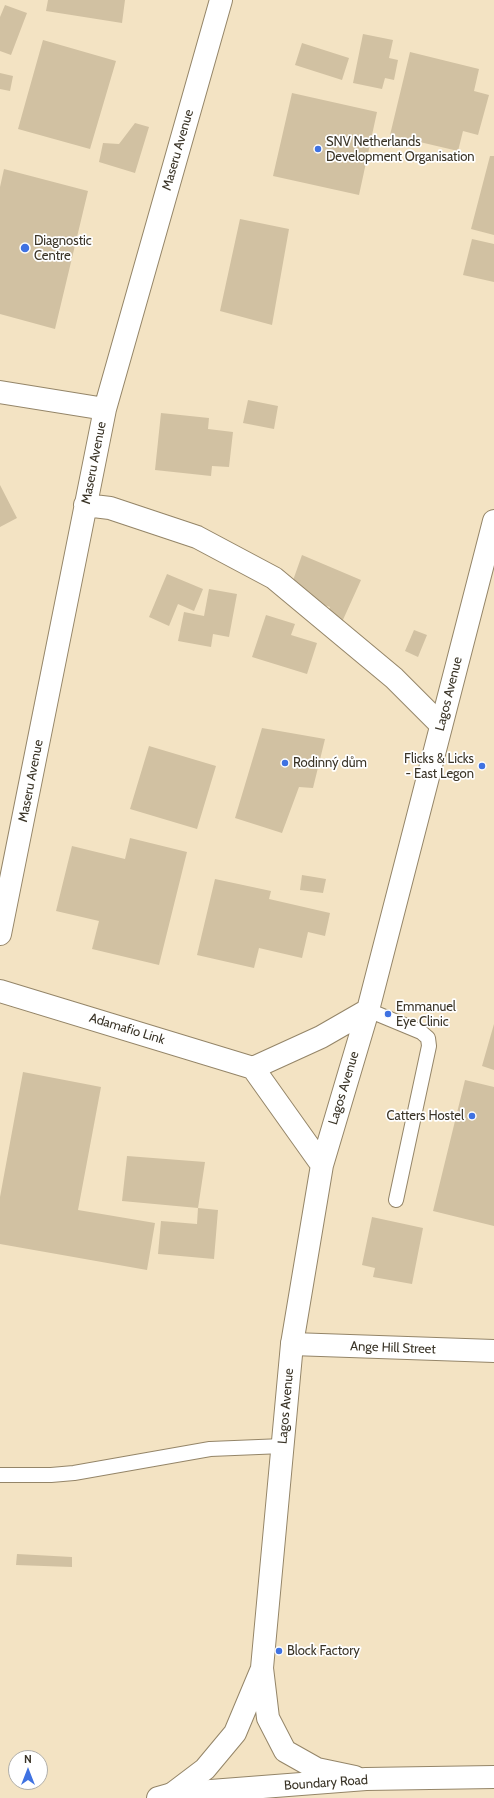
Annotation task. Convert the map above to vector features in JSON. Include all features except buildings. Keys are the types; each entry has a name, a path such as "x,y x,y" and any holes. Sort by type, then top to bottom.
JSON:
{"street":[{"name":"Maseru Avenue","path":"0,934 105,409 221,0"},
{"path":"0,392 105,409"},
{"path":"86,505 110,508 196,537 274,578 394,678 441,725"},
{"name":"Lagos Avenue","path":"366,1779 317,1769 285,1752 268,1718 262,1668 292,1344 322,1165 368,1010 494,521"},
{"name":"Adamafio Link","path":"0,991 253,1068"},
{"path":"322,1165 253,1068 321,1037 368,1010"},
{"name":"Ange Hill Street","path":"292,1344 494,1351"},
{"name":"Lagos Avenue","path":"165,1796 205,1769 235,1733 262,1668"},
{"name":"Boundary Road","path":"165,1796 366,1779 494,1777"}],"lane":[{"path":"368,1010 421,1032 428,1038 429,1046 396,1200"},
{"path":"0,1474 51,1475 74,1473 210,1449 283,1446"}],"place":[{"name":"SNV Netherlands Development Organisation","path":"318,149"},
{"name":"Diagnostic Centre","path":"25,248"},
{"name":"Rodinný dům","path":"285,763"},
{"name":"Flicks & Licks - East Legon","path":"482,766"},
{"name":"Emmanuel Eye Clinic","path":"388,1014"},
{"name":"Catters Hostel","path":"472,1116"},
{"name":"Block Factory","path":"279,1651"}]}
